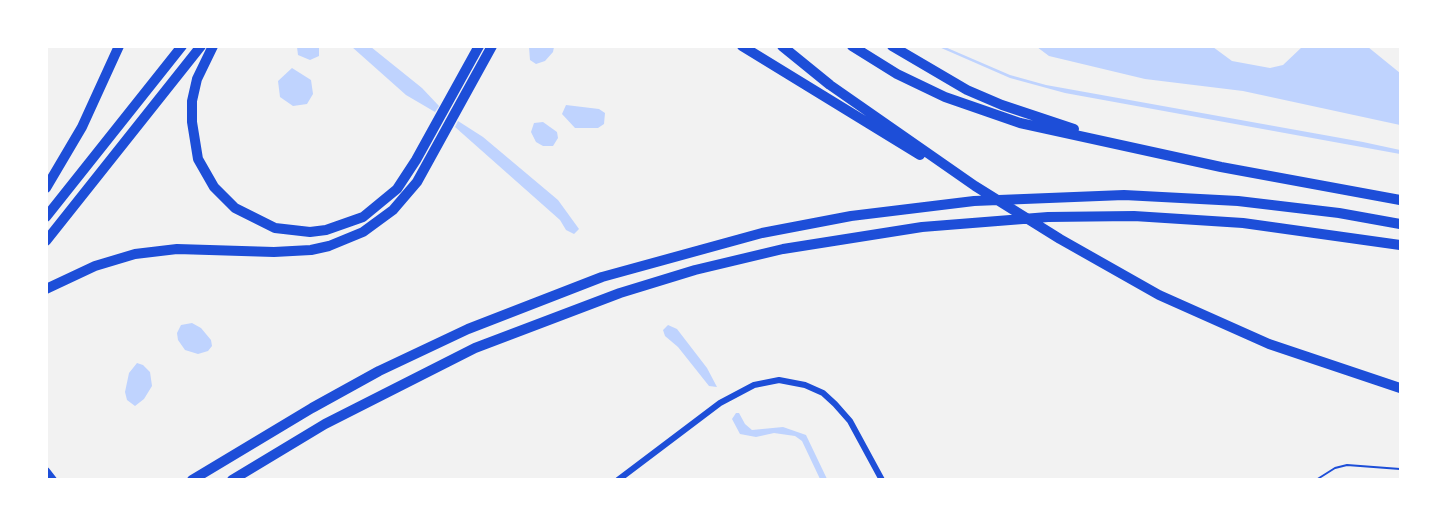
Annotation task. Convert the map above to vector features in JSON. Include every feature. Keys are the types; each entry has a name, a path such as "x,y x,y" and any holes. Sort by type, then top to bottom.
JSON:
{"highway":[{"path":"46,188 82,127 119,46"},
{"path":"46,217 182,46"},
{"path":"46,241 201,46"},
{"path":"213,46 197,79 192,101 192,131 198,159 214,187 235,208 275,228 292,232 326,230 363,217 397,189 436,126 479,46"},
{"path":"46,289 95,266 135,254 177,249 274,252 311,250 347,240 380,222 404,199 445,133 492,46"},
{"path":"742,46 882,134 1159,295 1269,344 1401,388"},
{"path":"782,46 830,85 975,186"},
{"path":"852,46 897,74 972,108 1037,128 1401,200"},
{"path":"892,46 940,76 1002,105 1120,144"},
{"path":"192,480 379,371 468,329 571,288 683,252 762,233 851,216 955,203 1017,198 1124,195 1238,201 1339,213 1401,224"},
{"path":"232,480 325,424 475,348 620,293 695,270 783,249 912,228 986,221 1048,217 1134,216 1243,223 1401,244"}],"street":[{"path":"618,480 720,403 754,385 779,380 805,385 823,393 835,404 850,422 882,480"},
{"path":"46,471 53,480"}],"path":[{"path":"1316,480 1335,468 1347,465 1401,469"}],"water":[{"path":"297,47 319,47 319,56 310,60 298,55"},
{"path":"352,47 371,47 422,88 439,106 435,112 406,95"},
{"path":"529,47 554,47 553,52 545,61 536,64 530,60"},
{"path":"939,47 945,47 1010,75 1046,85 1363,142 1400,150 1400,154 1065,93 1010,78"},
{"path":"1037,47 1213,47 1232,61 1270,68 1283,65 1302,47 1368,47 1400,73 1400,125 1243,91 1145,79 1049,56"},
{"path":"292,68 311,80 313,94 307,104 293,106 280,97 278,81"},
{"path":"566,105 599,109 605,113 604,124 598,128 575,128 562,114"},
{"path":"458,121 483,137 558,200 579,229 574,234 566,230 560,220 455,127"},
{"path":"543,122 557,132 558,138 553,146 543,146 536,142 531,132 534,123"},
{"path":"192,323 201,328 211,340 212,346 208,351 198,354 185,350 178,340 177,333 181,325"},
{"path":"668,325 677,329 707,368 717,387 709,386 678,347 665,336 663,330"},
{"path":"137,363 150,372 152,386 144,399 135,406 127,400 125,392 129,373"},
{"path":"736,413 739,413 745,424 752,430 783,427 806,435 827,479 820,479 802,441 795,436 774,433 756,437 740,434 732,419"}]}
